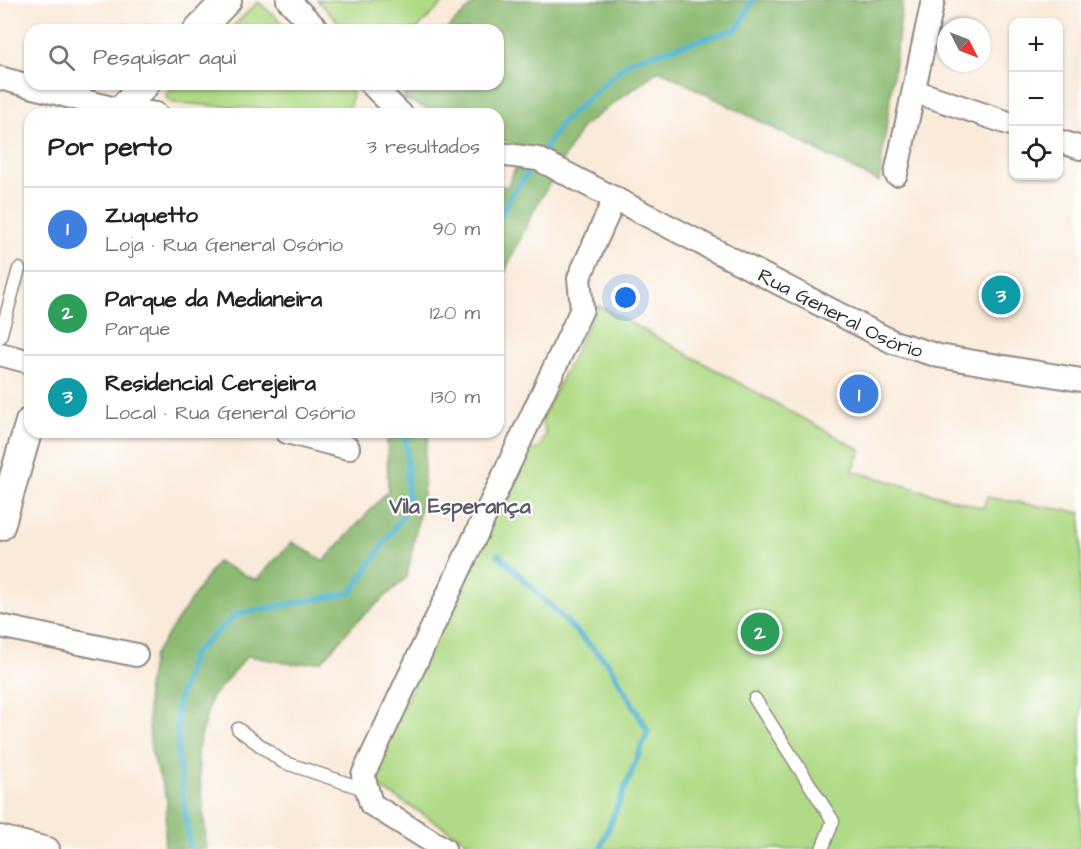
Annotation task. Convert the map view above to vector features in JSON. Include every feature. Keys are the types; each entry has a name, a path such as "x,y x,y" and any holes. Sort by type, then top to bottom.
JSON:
{"street":[{"path":"204,24 227,0"},
{"path":"288,0 312,24"},
{"path":"896,174 933,0"},
{"path":"0,78 24,85"},
{"path":"42,90 105,108"},
{"path":"123,108 139,90"},
{"path":"377,90 395,108"},
{"path":"914,91 1009,123"},
{"path":"1063,142 1081,148"},
{"name":"Rua General Osório","path":"506,155 538,159 893,342 939,357 1081,380"},
{"path":"444,849 371,804 363,775 582,309 579,278 615,198"},
{"path":"0,354 24,360"},
{"path":"0,526 25,438"},
{"path":"310,438 348,448"},
{"path":"0,626 136,655"},
{"path":"0,837 48,849"}],"lane":[{"path":"0,337 19,269"},
{"path":"755,699 833,821 822,849"},
{"path":"238,729 283,762 367,790"}],"green space":[{"path":"317,0 446,0 422,24 340,24"},
{"path":"478,0 903,0 879,182 659,70 582,127 533,212 504,273 504,186 507,187 524,149 504,141 504,108 425,108 403,99 406,90 504,90 504,24 452,24"},
{"path":"258,2 284,24 235,24"},
{"path":"170,90 350,90 351,99 349,108 250,108 174,103 168,101 166,95"},
{"path":"598,305 861,450 853,471 983,508 987,497 1081,513 1081,849 479,849 368,780 524,453 540,448 546,433 541,420"},
{"path":"387,438 428,438 425,452 423,494 407,577 354,624 322,661 295,664 247,656 211,698 197,751 207,849 164,849 167,799 151,751 147,694 153,656 217,562 256,580 292,542 324,561 388,491"}],"waterway":[{"path":"541,155 561,123 630,61 737,29 753,0"},
{"path":"504,209 535,163"},
{"path":"190,849 178,756 177,705 193,654 237,614 351,593 404,514 408,497 406,438"},
{"path":"498,554 609,664 648,731 600,849"}],"place":[{"name":"Residencial Cerejeira","path":"1001,295"},
{"name":"Zuquetto","path":"859,394"},
{"name":"Parque da Medianeira","path":"760,632"}],"district":[{"name":"Vila Esperança","path":"460,506"}]}
